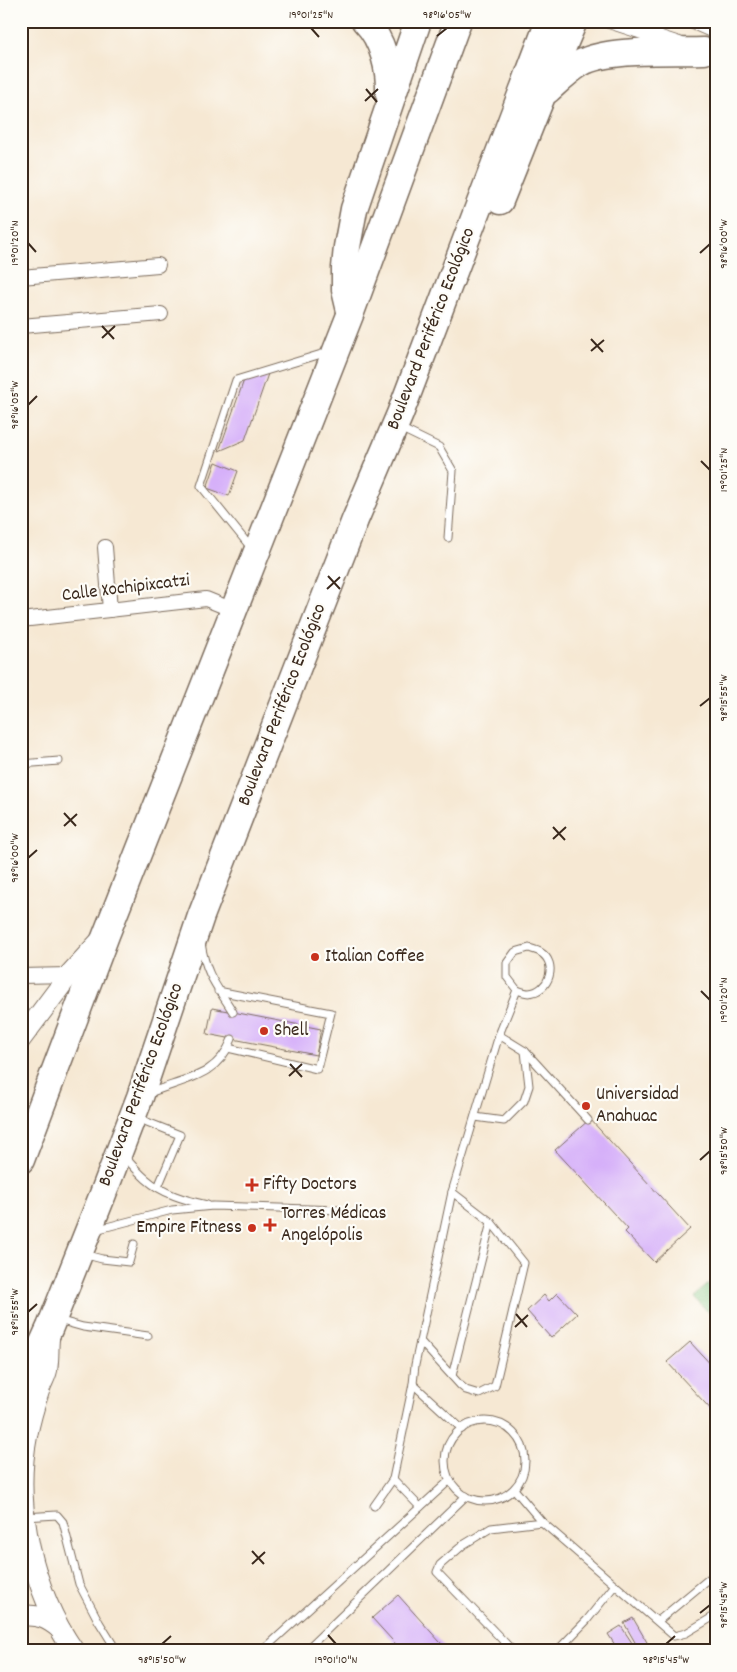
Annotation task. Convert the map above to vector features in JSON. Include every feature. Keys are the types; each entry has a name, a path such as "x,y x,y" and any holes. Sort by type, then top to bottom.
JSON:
{"highway":[{"path":"365,21 376,37 386,64 389,85 388,106"},
{"path":"350,315 345,290 345,268 350,228 360,191 418,21"},
{"path":"21,1160 106,935 350,315 458,21"},
{"name":"Boulevard Periférico Ecológico","path":"21,1391 85,1242 136,1106 201,916 355,520 398,420 549,21"},
{"path":"398,420 413,404 432,367 463,296 542,96 574,21"},
{"path":"542,96 582,62 630,53 705,34"}],"street":[{"path":"608,21 705,34"},
{"path":"21,276 158,265"},
{"path":"21,326 161,314"},
{"path":"105,547 110,610"},
{"name":"Calle Xochipixcatzi","path":"21,620 206,598 233,610"},
{"path":"21,1039 70,975 106,935"},
{"path":"21,976 70,975"},
{"path":"51,1323 47,1370 32,1413 26,1438 24,1464 25,1517 34,1568 42,1591 61,1630 74,1651"},
{"path":"21,1616 36,1615 45,1618 61,1630"}],"lane":[{"path":"256,554 201,486 236,380 336,350"},
{"path":"398,420 439,447 453,471 448,538"},
{"path":"21,764 59,761"},
{"path":"201,916 203,953 212,980 233,1012"},
{"path":"529,948 542,952 550,964 550,978 542,989 528,993 517,990 507,977 507,963 515,952 529,948"},
{"path":"374,1506 393,1479 452,1192 499,1035 517,990"},
{"path":"218,991 331,1013 316,1069 228,1048"},
{"path":"499,1035 525,1051 588,1120"},
{"path":"136,1106 208,1071 222,1058 232,1039"},
{"path":"474,1117 504,1121 524,1100 529,1086 525,1051"},
{"path":"136,1106 180,1135 158,1187"},
{"path":"119,1151 146,1180 177,1198 213,1206"},
{"path":"420,1341 466,1390 479,1394 496,1386 524,1263 490,1222 452,1192"},
{"path":"134,1244 129,1262 102,1259 85,1242 172,1210 213,1206 339,1210"},
{"path":"452,1376 490,1222"},
{"path":"51,1323 148,1336"},
{"path":"413,1384 462,1429"},
{"path":"486,1421 499,1424 510,1430 519,1440 524,1452 525,1465 522,1478 514,1489 504,1497 492,1501 478,1501 466,1496 450,1480 446,1466 446,1452 452,1439 462,1429 473,1423 486,1421"},
{"path":"393,1479 420,1507"},
{"path":"262,1651 450,1480"},
{"path":"514,1489 542,1522 674,1636 686,1633 716,1615"},
{"path":"305,1651 466,1496"},
{"path":"25,1517 56,1515 63,1522 80,1584 99,1622 117,1651"},
{"path":"514,1651 437,1572 440,1565 463,1545 491,1528 542,1522"},
{"path":"658,1621 716,1573"},
{"path":"561,1649 615,1584"}],"green space":[{"path":"716,1277 716,1320 694,1297"}],"building":[{"path":"269,371 245,440 219,451 244,380"},
{"path":"216,462 238,471 229,496 207,488"},
{"name":"Shell","path":"212,1008 321,1029 316,1055 207,1034"},
{"path":"590,1119 690,1229 654,1262 625,1232 628,1229 555,1150"},
{"path":"557,1293 577,1314 551,1338 527,1311 544,1295 549,1301"},
{"path":"690,1342 716,1370 716,1415 667,1362"},
{"path":"398,1595 448,1651 402,1651 372,1618"},
{"path":"633,1618 652,1651 640,1651 624,1623"},
{"path":"621,1626 636,1649 632,1651 605,1651 615,1645 608,1634"}],"place":[{"name":"Italian Coffee","path":"315,957"},
{"name":"Shell","path":"264,1031"},
{"name":"Universidad Anahuac","path":"586,1106"},
{"name":"Fifty Doctors","path":"252,1185"},
{"name":"Torres Médicas Angelópolis","path":"270,1225"},
{"name":"Empire Fitness","path":"252,1228"}]}
